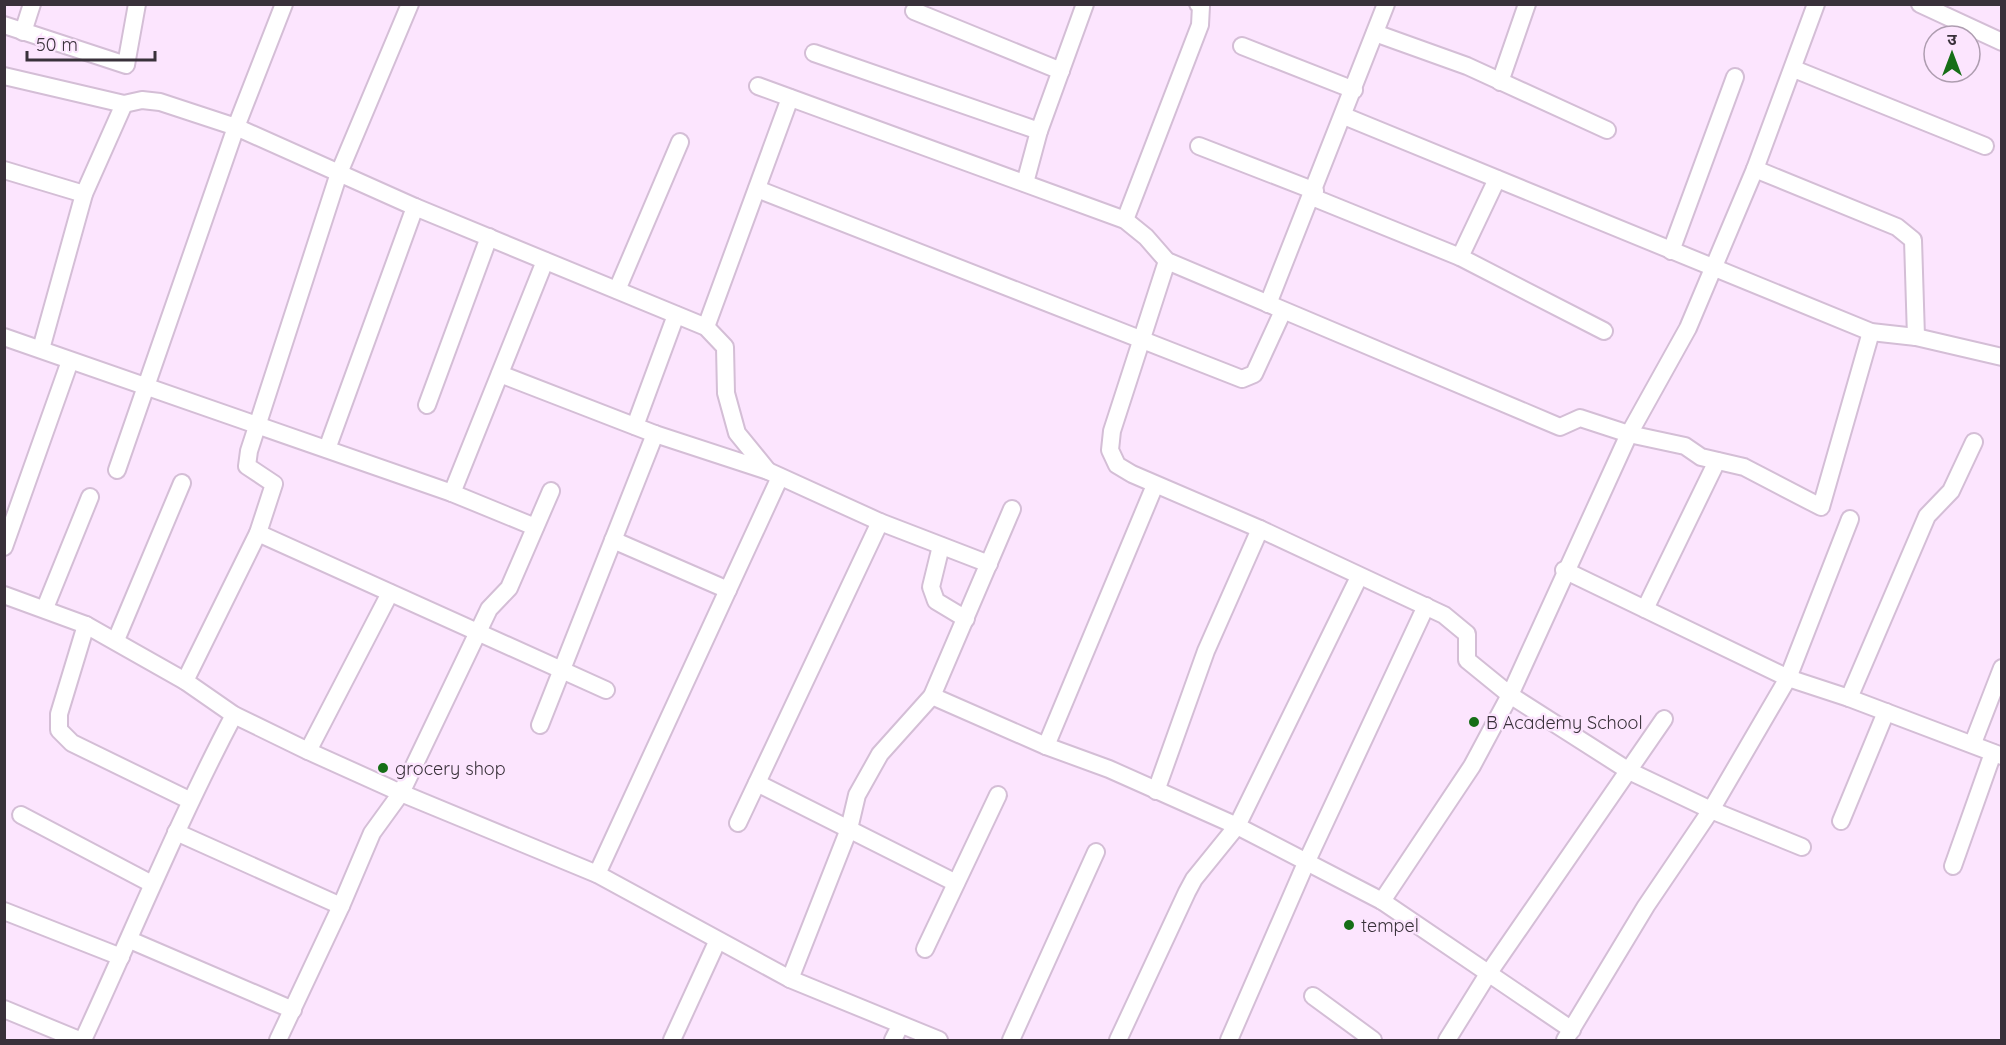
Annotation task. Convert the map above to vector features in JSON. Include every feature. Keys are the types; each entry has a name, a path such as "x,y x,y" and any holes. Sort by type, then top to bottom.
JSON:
{"street":[{"path":"23,32 32,4"},
{"path":"4,25 126,65 137,4"},
{"path":"117,470 236,127 284,4"},
{"path":"185,681 258,533 274,484 247,466 249,451 339,173 410,4"},
{"path":"1025,183 1039,130 1085,4"},
{"path":"1125,220 1200,25 1201,6 1198,4"},
{"path":"757,189 1143,339 1232,376 1249,378 1254,374 1313,194 1386,4"},
{"path":"1500,82 1527,4"},
{"path":"1382,901 1472,766 1510,695 1564,570 1629,434 1688,327 1715,269 1794,69 1816,4"},
{"path":"1920,4 2001,42"},
{"path":"914,11 1061,71"},
{"path":"1375,33 1500,82 1607,130"},
{"path":"1242,46 1354,90"},
{"path":"814,53 1039,130"},
{"path":"1794,69 1985,146"},
{"path":"4,76 124,104 142,100 160,102 236,127 415,207 706,327 725,347 726,393 737,433 774,474"},
{"path":"1671,251 1735,77"},
{"path":"758,86 1125,220 1146,237 1167,261 1560,427 1580,418 1629,434 1685,446 1701,458 1744,467 1821,507 1871,332"},
{"path":"706,327 790,98"},
{"path":"41,349 84,194 124,104"},
{"path":"1344,116 1871,332 1916,337 2001,357"},
{"path":"617,290 680,142"},
{"path":"1199,146 1460,257 1604,331"},
{"path":"1755,169 1897,227 1913,240 1916,337"},
{"path":"4,170 84,194"},
{"path":"1460,257 1497,179"},
{"path":"327,449 415,207"},
{"path":"427,405 489,237"},
{"path":"452,493 545,261"},
{"path":"1167,261 1113,431 1110,450 1117,465 1155,485 1260,529 1444,615 1467,634 1467,660 1510,695 1629,771 1711,810 1802,847"},
{"path":"635,426 676,315"},
{"path":"4,337 452,493 535,527"},
{"path":"4,547 70,361"},
{"path":"500,375 655,434 774,474 880,522 989,564"},
{"path":"540,725 655,434"},
{"path":"1849,698 1927,516 1951,491 1974,442"},
{"path":"1645,609 1717,461"},
{"path":"597,874 728,590 774,474"},
{"path":"116,640 182,483"},
{"path":"1046,746 1155,485"},
{"path":"278,1041 341,906 372,832 401,794 489,609 509,588 551,491"},
{"path":"45,608 90,497"},
{"path":"790,979 849,829 857,795 880,754 932,696 1012,509"},
{"path":"932,696 1046,746 1109,769 1156,792 1237,826 1382,901 1488,974 1568,1035 1646,906 1711,810 1788,678 1850,519"},
{"path":"738,823 880,522"},
{"path":"1156,792 1206,651 1260,529"},
{"path":"258,533 606,690"},
{"path":"613,540 728,590"},
{"path":"941,546 931,588 936,601 966,619"},
{"path":"1564,570 1788,678 1973,743 1997,755 1953,866"},
{"path":"1118,1041 1191,885 1237,826 1359,576"},
{"path":"308,751 390,593"},
{"path":"4,595 45,608 116,640 185,681 234,715 308,751 401,794 597,874 717,942 896,1033 939,1041"},
{"path":"1229,1041 1306,863 1426,606"},
{"path":"86,625 59,714 59,730 72,742 189,800"},
{"path":"1973,743 2001,668"},
{"path":"1841,821 1886,712"},
{"path":"83,1041 130,940 189,800 234,715"},
{"path":"1447,1041 1488,974 1664,719"},
{"path":"757,783 956,883"},
{"path":"925,949 998,795"},
{"path":"21,814 152,884"},
{"path":"176,832 341,906"},
{"path":"1011,1041 1096,852"},
{"path":"4,911 122,957"},
{"path":"130,940 293,1010"},
{"path":"672,1041 717,942"},
{"path":"1313,996 1373,1041"},
{"path":"4,1009 79,1041"}],"place":[{"name":"B Academy School","path":"1474,722"},
{"name":"grocery shop","path":"383,768"},
{"name":"tempel","path":"1349,925"}]}
